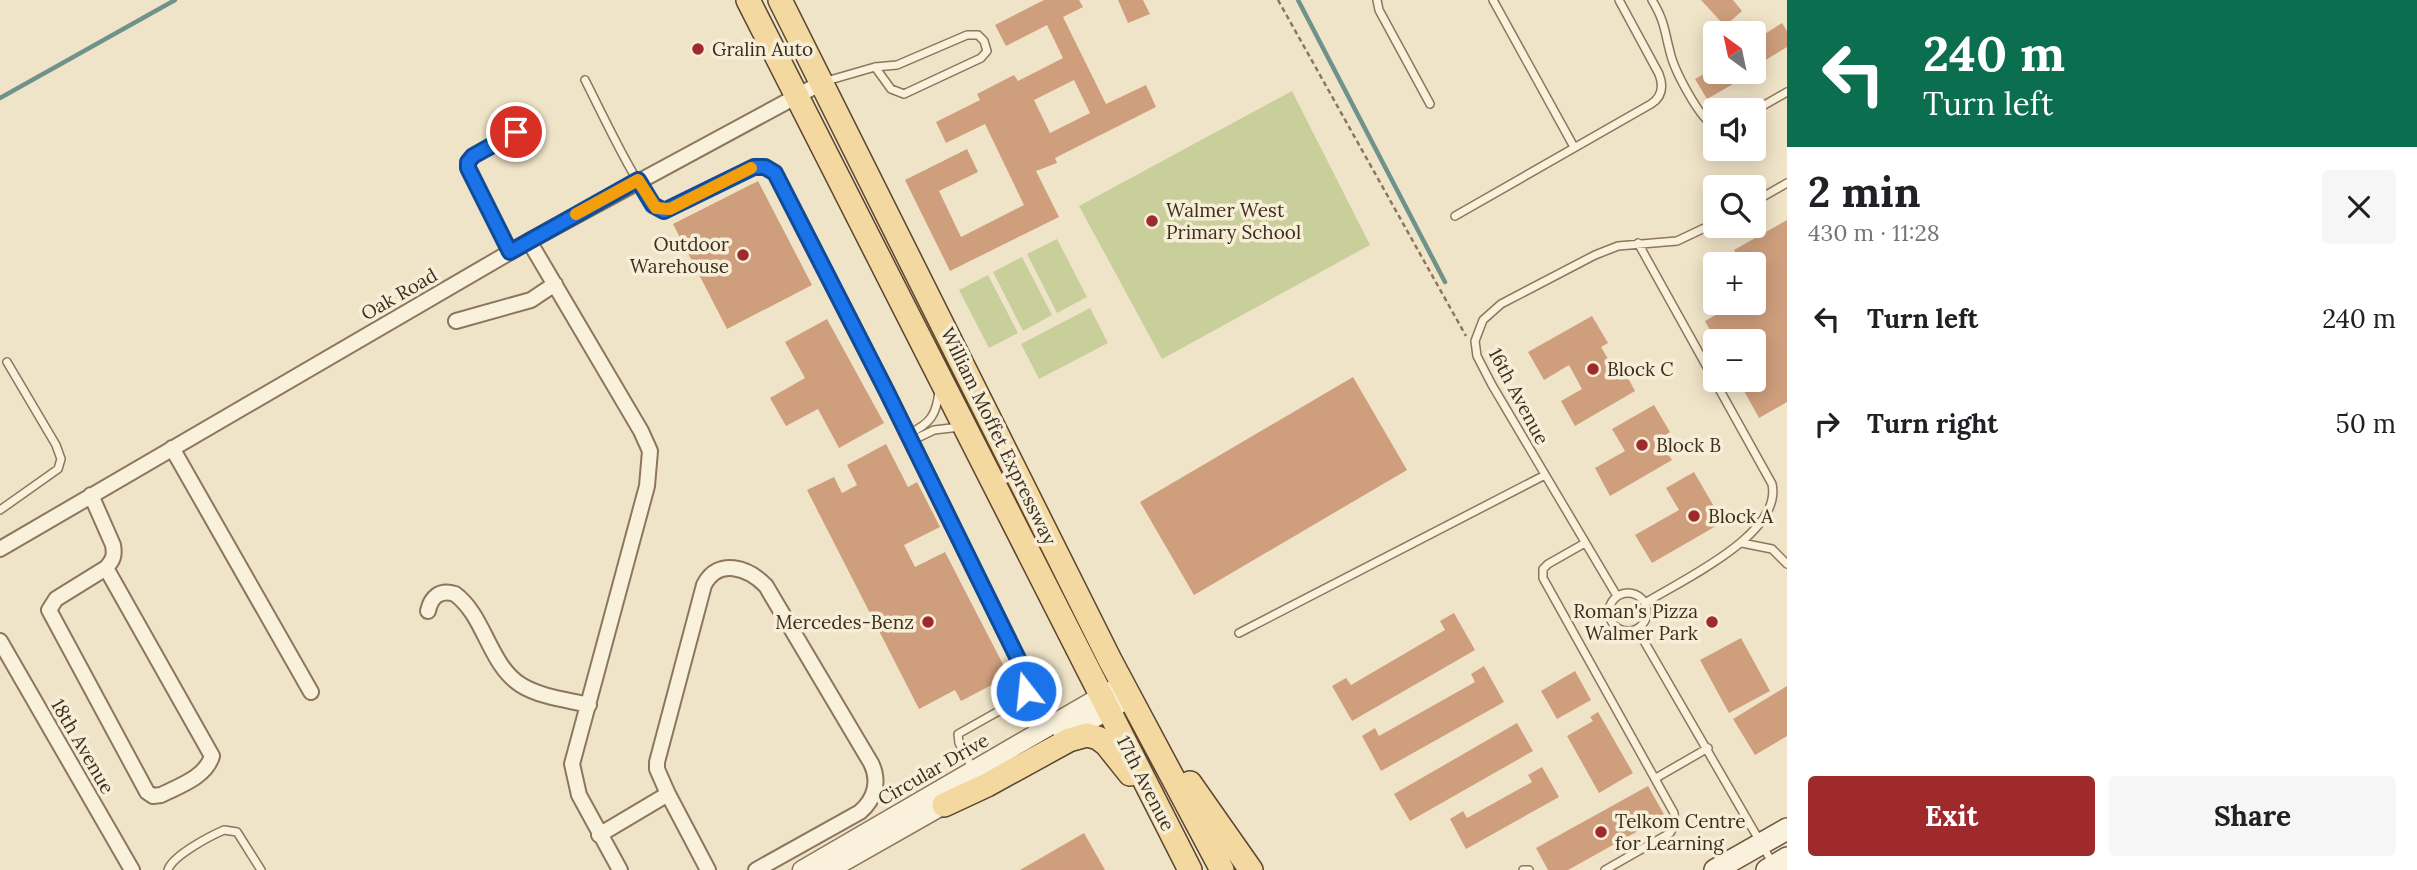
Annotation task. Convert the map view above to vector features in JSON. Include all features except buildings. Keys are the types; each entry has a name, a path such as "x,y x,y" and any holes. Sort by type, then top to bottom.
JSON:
{"main road":[{"name":"William Moffet Expressway","path":"748,0 1106,702"},
{"name":"William Moffet Expressway","path":"780,0 1126,691 1222,870"},
{"name":"17th Avenue","path":"1106,702 1184,864"},
{"path":"944,805 1069,740 1087,735 1106,744 1152,796"},
{"path":"1167,765 1179,769 1251,870"},
{"path":"1715,870 1787,829"}],"street":[{"name":"Oak Road","path":"0,549 529,240 823,82"},
{"path":"529,240 641,431 650,451 647,486 589,705 573,754 573,774 579,795 620,870"},
{"path":"456,321 531,300 555,284"},
{"path":"172,448 311,692"},
{"path":"91,495 115,554 106,568 56,599 48,610 147,792 153,796 161,795 202,772 210,764 212,755 106,568"},
{"path":"708,870 668,794 657,769 657,762 704,585 708,578 721,568 740,569 751,573 766,586 871,763 876,777 871,801 860,812 756,870"},
{"path":"428,611 432,598 437,594 454,594 465,604 496,655 517,681 534,691 589,705"},
{"name":"18th Avenue","path":"0,641 132,870"},
{"name":"Circular Drive","path":"802,870 973,770 1126,691"},
{"name":"Circular Drive","path":"829,870 944,805 1106,702"},
{"path":"599,835 668,794"}],"lane":[{"path":"1377,0 1379,10 1430,104"},
{"path":"1493,0 1574,147"},
{"path":"1455,216 1656,101 1662,90 1660,74 1619,0"},
{"path":"1652,0 1667,28 1675,65 1703,116"},
{"path":"823,82 875,67 897,65 973,34 984,41 987,51 981,58 904,94 891,89 875,67"},
{"path":"584,80 653,205 664,211 754,167 765,167 775,173 1026,678 1026,691 1017,703 960,732 959,743 973,770"},
{"path":"1766,104 1787,92"},
{"path":"510,252 468,168 468,162 473,156 537,120"},
{"path":"1766,195 1787,183"},
{"name":"16th Avenue","path":"1617,596 1477,356 1475,341 1489,312 1595,255 1618,246 1677,241 1703,229"},
{"path":"1639,243 1772,484 1774,499 1771,509 1742,543 1644,603"},
{"path":"0,510 58,469 61,459 56,445 7,362"},
{"path":"909,438 934,415 940,377"},
{"path":"909,438 933,430 965,426"},
{"path":"1240,634 1545,475"},
{"path":"1586,543 1548,564 1543,569 1543,579 1674,813 1674,828 1670,833 1605,870"},
{"path":"1742,543 1772,549 1787,564"},
{"path":"1623,593 1636,595 1644,603 1647,614 1637,629 1626,631 1611,622 1610,605 1617,596 1623,593"},
{"path":"1637,629 1774,866"},
{"path":"1656,778 1708,748"},
{"path":"168,870 169,864 224,830 237,832 261,870"},
{"path":"1523,870 1529,870"}],"path":[{"path":"1278,0 1477,356"}],"green space":[{"path":"1292,91 1370,245 1162,359 1079,206"},
{"path":"1057,239 1087,297 1057,313 1027,254"},
{"path":"1022,257 1052,315 1023,331 993,272"},
{"path":"988,275 1018,333 989,348 959,290"},
{"path":"1090,308 1108,343 1039,379 1021,344"}],"waterway":[{"path":"0,98 175,0"},
{"path":"1298,0 1445,282"}],"slow traffic":[{"path":"576,214 638,180 650,201 656,208 664,211 751,168"}],"place":[{"name":"Gralin Auto","path":"698,49"},
{"name":"Walmer West Primary School","path":"1152,221"},
{"name":"Outdoor Warehouse","path":"743,255"},
{"name":"Block C","path":"1593,369"},
{"name":"Block B","path":"1642,445"},
{"name":"Block A","path":"1694,516"},
{"name":"Mercedes-Benz","path":"928,622"},
{"name":"Roman's Pizza Walmer Park","path":"1712,622"},
{"name":"Telkom Centre for Learning","path":"1601,832"}],"route":[{"path":"516,132 473,156 468,162 468,168 510,252 638,180 653,205 664,211 754,167 769,168 775,173 887,392 1024,671 1026,691"}]}
